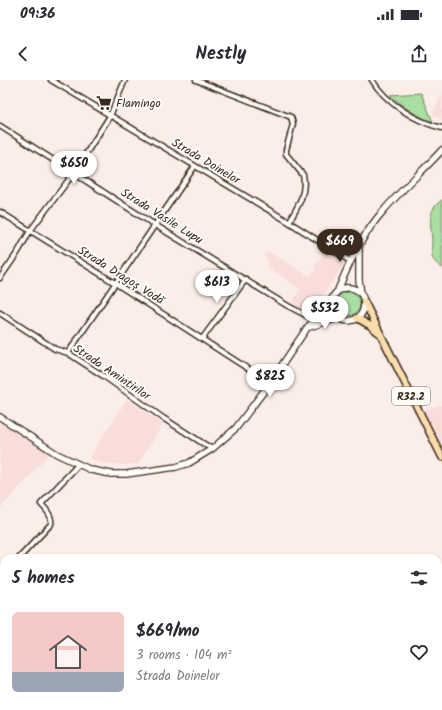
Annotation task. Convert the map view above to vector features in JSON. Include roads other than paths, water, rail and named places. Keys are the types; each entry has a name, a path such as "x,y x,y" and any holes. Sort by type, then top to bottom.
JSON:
{"main road":[{"path":"338,318 332,310 331,303 359,244 384,209 440,152 442,145"},
{"path":"307,328 321,322 338,318 347,321 357,318 362,312 363,298 359,280 359,244"},
{"path":"338,290 343,288 351,288 356,290 363,298"},
{"name":"R32.2","path":"363,298 442,457"},
{"path":"0,417 57,454 91,470 111,474 126,474 176,467 189,463 212,450 236,428 270,383 307,328 331,303"},
{"name":"R32.2","path":"357,318 371,326 381,335"}],"street":[{"name":"Strada Doinelor","path":"51,80 288,222 350,261"},
{"path":"0,278 30,231 73,174 110,116 126,80"},
{"path":"196,80 291,117 293,124 286,154 304,178 302,199 288,222"},
{"path":"372,80 382,93 409,114 434,126 442,128"},
{"name":"Strada Vasile Lupu","path":"0,126 155,225 246,279 288,306 315,320"},
{"path":"68,353 195,166"},
{"name":"Strada Dragoș Vodă","path":"0,212 115,283 270,383"},
{"path":"202,339 246,279"},
{"name":"Strada Amintirilor","path":"0,313 55,348 68,353 212,450"},
{"path":"23,554 51,524 52,519 41,504 78,465"}],"place":[{"name":"Flamingo","path":"104,103"}]}
